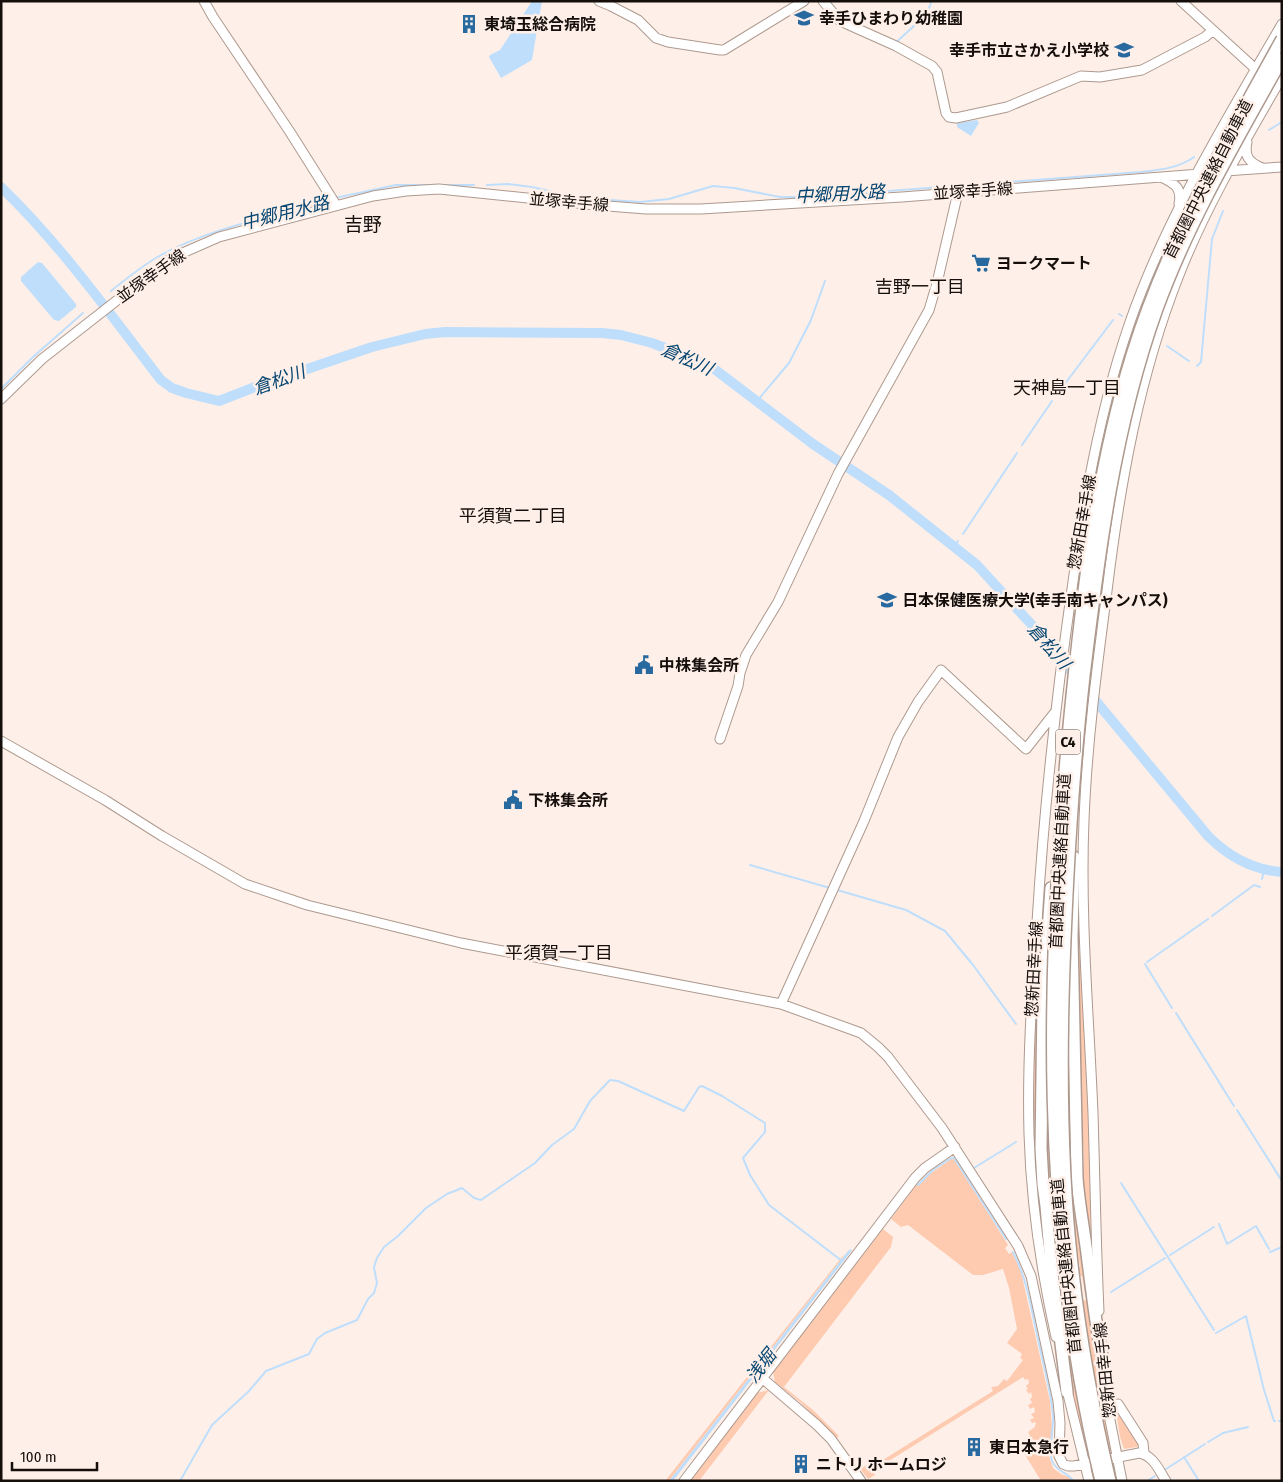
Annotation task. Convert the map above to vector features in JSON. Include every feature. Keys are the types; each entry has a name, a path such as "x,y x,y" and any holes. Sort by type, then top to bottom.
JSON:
{"highway":[{"name":"首都圏中央連絡自動車道","path":"1101,1481 1081,1392 1071,1328 1061,1245 1053,1095 1055,924 1063,793 1082,605 1095,516 1115,414 1148,306 1189,210 1282,39"},
{"name":"首都圏中央連絡自動車道","path":"1110,1481 1085,1358 1067,1211 1062,1062 1065,936 1072,806 1082,698 1098,571 1117,455 1135,380 1157,309 1187,235 1282,58"},
{"path":"1063,793 1057,812 1043,1004 1041,1115 1043,1184 1058,1328 1068,1392"},
{"path":"1072,806 1075,828 1072,936 1079,1204 1097,1335 1104,1365"}],"street":[{"path":"204,1 336,205"},
{"path":"599,1 638,20 656,38 668,42 720,50 724,50 804,1"},
{"path":"823,1 840,21 896,46 932,66 937,72 946,113 949,117 956,118 1001,110 1081,76 1100,77 1142,70 1205,37 1212,31"},
{"path":"1170,224 1195,208 1210,179 1229,171 1280,83 1256,70 1181,1"},
{"path":"1196,174 1282,24"},
{"path":"1256,70 1262,71 1270,68 1282,51"},
{"path":"1248,137 1246,154 1250,161 1262,168"},
{"name":"並塚幸手線","path":"1,399 42,359 171,258 219,237 373,196 439,189 595,205 678,209 772,206 1282,167"},
{"name":"惣新田幸手線","path":"1122,1481 1109,1415 1097,1266 1084,880 1085,793 1100,633 1115,524 1128,452 1144,382 1179,273 1198,230 1229,171"},
{"name":"惣新田幸手線","path":"1089,1481 1041,1262 1032,1191 1029,1133 1029,1058 1042,843 1066,629 1085,501 1104,409 1130,322 1170,224 1196,174"},
{"path":"1162,177 1174,183 1179,190 1180,199 1177,212"},
{"path":"720,739 738,686 746,655 778,602 839,472 929,310 958,192"},
{"path":"1066,629 1100,633"},
{"path":"781,1004 864,822 898,737 918,702 941,670 1026,749 1056,711"},
{"path":"1,741 105,800 162,836 245,884 307,905 461,944 781,1004 838,1024 867,1037 888,1057 955,1147 1018,1246 1027,1264 1032,1276 1058,1401 1060,1423 1059,1456 1063,1464 1068,1466 1135,1453 1144,1454 1154,1462 1166,1481"},
{"path":"684,1481 915,1178 924,1168 955,1147"},
{"path":"762,1378 818,1425 831,1439 861,1481"},
{"path":"1118,1404 1143,1443 1144,1454"}],"shaded area":[{"path":"1076,952 1081,954 1088,1093 1091,1243 1083,1200 1084,1154"},
{"path":"1040,958 1042,958 1036,1121 1034,1122 1046,1267 1035,1173 1032,1078 1034,1015"},
{"path":"1050,1118 1054,1204 1062,1290 1074,1375 1090,1459 1087,1458 1069,1381 1049,1201 1046,1119"},
{"path":"1070,1120 1072,1178 1092,1313 1097,1367 1112,1452 1109,1455 1104,1438 1081,1301 1086,1300 1082,1276 1078,1276 1077,1268 1080,1267 1075,1243 1068,1121"},
{"path":"951,1159 954,1159 1008,1245 1005,1248 1009,1254 1012,1252 1021,1272 1050,1401 1052,1428 1049,1456 1053,1468 1069,1477 1072,1481 1041,1481 1024,1453 1031,1449 1025,1439 1030,1436 1028,1432 1035,1427 1036,1422 1032,1423 1030,1420 1034,1418 1031,1414 1035,1412 1034,1407 1030,1409 1028,1405 1032,1403 1030,1399 1032,1397 1031,1392 1029,1394 1026,1390 1028,1389 1026,1386 1029,1383 1028,1379 1025,1380 1023,1377 873,1471 875,1475 868,1479 860,1469 867,1465 870,1468 993,1391 991,1387 998,1386 1004,1379 1007,1381 1023,1360 1020,1358 1022,1354 1007,1343 1017,1329 1009,1288 1003,1269 983,1275 973,1275 908,1225 901,1227 891,1219 917,1184 919,1185 931,1173"},
{"path":"883,1229 893,1237 891,1247 784,1387 813,1410 839,1436 837,1438 801,1403 775,1382 773,1372"},
{"path":"846,1253 669,1481 665,1481 841,1258"},
{"path":"769,1390 699,1481 690,1481 757,1393"},
{"path":"1115,1405 1139,1444 1137,1447 1124,1449 1120,1437"}],"water":[{"path":"532,1 542,1 532,60 501,78 489,57 500,50"},
{"path":"977,120 979,123 971,136 957,127 957,123"},
{"path":"38,262 42,263 76,304 76,307 59,321 54,320 21,281 21,277"},
{"name":"浅堀","path":"851,1249 850,1253 673,1481 669,1481 848,1251"}],"waterway":[{"path":"898,41 923,17 931,1"},
{"name":"中郷用水路","path":"1269,130 1282,122"},
{"name":"中郷用水路","path":"487,185 508,184 532,187 579,198 640,202 669,199 713,186 780,197 808,197 1141,172 1176,166 1194,157"},
{"name":"中郷用水路","path":"335,198 396,185 474,185"},
{"name":"倉松川","path":"1,187 65,256 161,380 172,388 186,393 219,401 372,347 425,334 445,332 602,333 621,335 652,343 713,368 813,444 889,495 977,565 1041,635 1208,836 1224,850 1242,861 1271,871 1282,872"},
{"name":"中郷用水路","path":"111,291 148,263 181,245 243,223 328,200"},
{"path":"1197,366 1201,362 1212,239 1223,211"},
{"path":"757,401 789,363 811,320 825,281"},
{"name":"中郷用水路","path":"1,389 33,357 83,313"},
{"path":"1058,393 1113,320"},
{"path":"1167,346 1189,361"},
{"path":"1022,445 1052,401"},
{"path":"963,534 1017,453"},
{"name":"倉松川","path":"954,547 958,541"},
{"path":"750,865 830,888"},
{"path":"1262,879 1264,870"},
{"path":"1212,916 1254,885 1260,887"},
{"path":"837,890 906,910 945,931 973,965 1016,1024"},
{"path":"1147,962 1208,919"},
{"path":"1145,964 1172,1008"},
{"path":"1176,1013 1234,1106"},
{"path":"180,1481 212,1425 249,1391 266,1371 309,1354 317,1339 325,1333 357,1320 368,1299 374,1293 377,1283 374,1267 384,1247 426,1208 447,1194 462,1188 474,1198 481,1200 535,1163 552,1145 574,1129 590,1101 610,1080 618,1081 684,1111 699,1087 702,1086 722,1096 765,1123 765,1132 743,1158 750,1175 769,1205 842,1261"},
{"path":"1237,1110 1282,1181"},
{"path":"974,1168 1016,1142"},
{"path":"918,1185 933,1170 954,1158 1006,1239"},
{"path":"1121,1183 1214,1330"},
{"path":"1219,1224 1227,1244 1256,1226 1269,1249"},
{"path":"1170,1255 1214,1227"},
{"path":"1270,1252 1282,1247"},
{"path":"1013,1252 1026,1286 1049,1388 1053,1415 1052,1461 1056,1468 1073,1481"},
{"path":"1111,1292 1165,1258"},
{"path":"1216,1333 1246,1316 1264,1390 1275,1421"},
{"path":"1208,1442 1223,1433 1248,1427"},
{"path":"1166,1469 1205,1444"},
{"path":"1184,1457 1199,1481"},
{"path":"1147,1481 1155,1476"}],"place":[{"name":"幸手ひまわり幼稚園","path":"804,18"},
{"name":"東埼玉総合病院","path":"469,24"},
{"name":"幸手市立さかえ小学校","path":"1124,50"},
{"name":"ヨークマート","path":"981,263"},
{"name":"日本保健医療大学(幸手南キャンパス)","path":"887,600"},
{"name":"中株集会所","path":"644,665"},
{"name":"下株集会所","path":"513,800"},
{"name":"東日本急行","path":"974,1447"},
{"name":"ニトリ ホームロジ","path":"801,1464"}],"district":[{"name":"吉野","path":"363,224"},
{"name":"吉野一丁目","path":"920,287"},
{"name":"天神島一丁目","path":"1067,388"},
{"name":"平須賀二丁目","path":"513,516"},
{"name":"平須賀一丁目","path":"559,953"}]}
